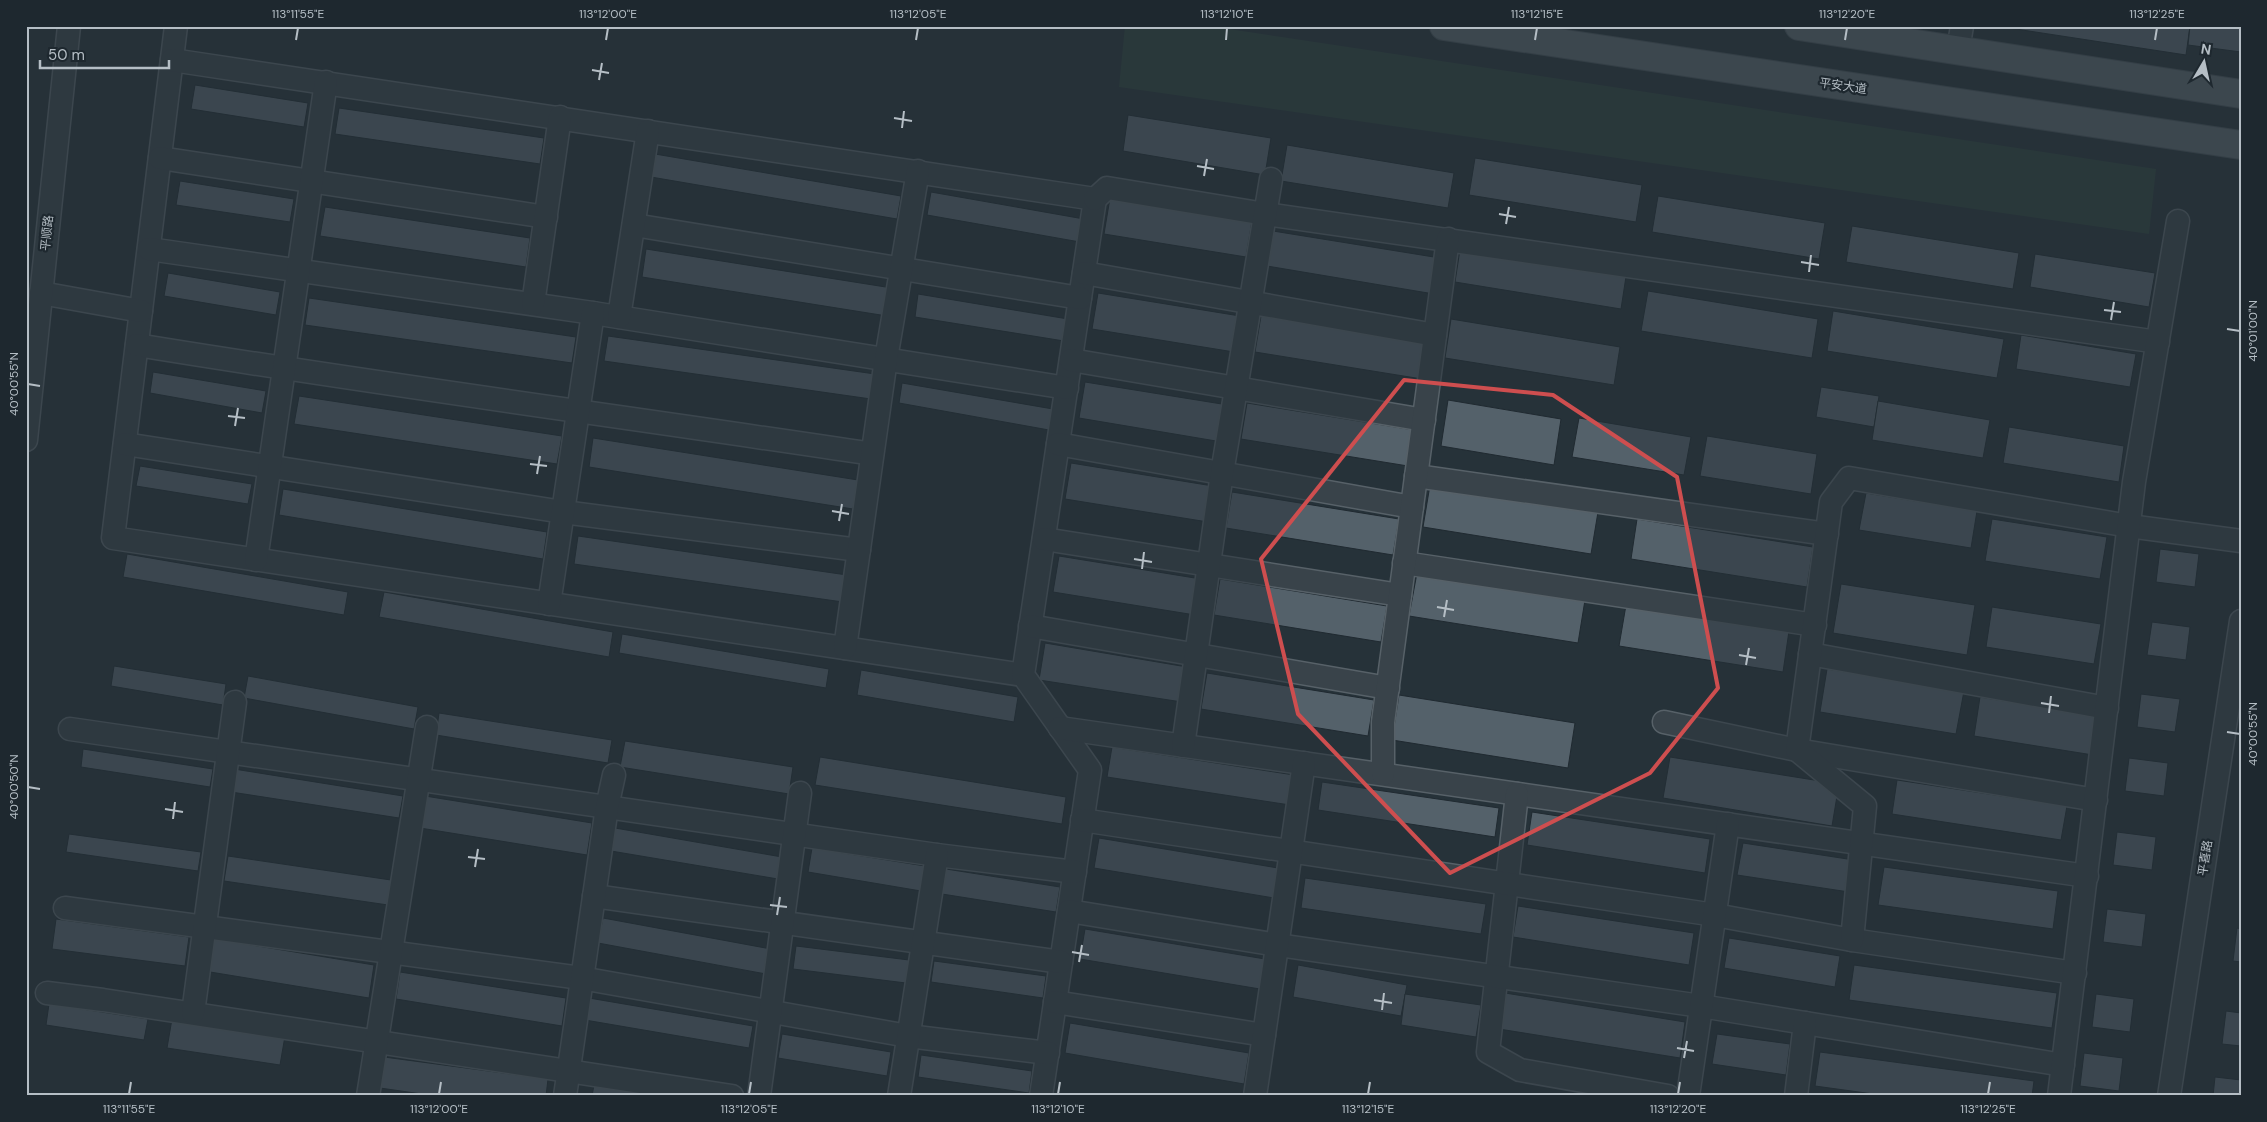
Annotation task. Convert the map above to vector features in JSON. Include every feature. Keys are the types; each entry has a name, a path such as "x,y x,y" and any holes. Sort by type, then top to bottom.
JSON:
{"main road":[{"name":"平安大道","path":"1444,26 2241,145"},
{"path":"1799,26 1960,38 2241,94"}],"street":[{"name":"平顺路","path":"26,440 69,26"},
{"path":"176,26 113,538 1023,675"},
{"path":"172,60 560,117 1094,200"},
{"path":"256,560 326,82"},
{"path":"533,304 560,117"},
{"path":"620,317 648,131"},
{"path":"160,158 546,217"},
{"path":"845,648 886,359 918,172"},
{"path":"1183,746 1222,473 1271,179"},
{"path":"1046,1095 1048,1053 1090,770 1023,675 1094,200 1107,188 1265,214 1448,239 1816,295 2158,342"},
{"path":"2059,1096 2134,482 2178,221"},
{"path":"634,225 1080,298"},
{"path":"1383,774 1383,722 1448,239"},
{"path":"149,249 620,317 1067,388"},
{"path":"1084,273 1435,335"},
{"path":"41,293 141,311"},
{"path":"550,604 593,313"},
{"path":"137,345 284,369 579,410 872,454"},
{"path":"1071,360 1424,420"},
{"path":"125,444 563,512 859,550"},
{"path":"1058,444 1412,506"},
{"path":"1416,476 1827,534"},
{"path":"1798,750 1831,502 1849,478 2129,526 2241,541"},
{"path":"1044,539 1400,596"},
{"path":"1404,563 1815,624"},
{"name":"平喜路","path":"2169,1096 2241,621"},
{"path":"1030,626 1388,688"},
{"path":"1810,654 2107,708"},
{"path":"193,1013 235,702"},
{"path":"1664,722 1798,750 2096,800"},
{"path":"368,1096 417,780 427,727"},
{"path":"1060,728 2087,876"},
{"path":"70,729 794,835 1075,872"},
{"path":"1798,750 1865,806 1852,940"},
{"path":"1255,1096 1304,763"},
{"path":"565,1096 607,807 614,775"},
{"path":"759,1096 772,1012 800,793"},
{"path":"1517,794 1488,1052 1520,1070 1668,1096"},
{"path":"1082,820 1715,915 1852,940 2075,973"},
{"path":"1688,1096 1728,824"},
{"path":"899,1096 937,855"},
{"path":"594,896 1061,962"},
{"path":"65,908 391,954 581,978 908,1036 1048,1053"},
{"path":"1069,911 1278,946 1701,1006 2063,1065"},
{"path":"47,993 193,1013 732,1096"},
{"path":"1055,1002 1264,1035"},
{"path":"1796,1096 1806,1023"}],"highlighted area":[{"path":"1404,380 1553,395 1677,477 1718,688 1650,773 1450,873 1298,714 1261,559"}],"green space":[{"path":"1125,26 1209,26 2156,169 2149,234 1119,87"}],"building":[{"path":"1996,26 2190,26 2186,55"},
{"path":"2190,26 2241,26 2241,52 2188,45"},
{"path":"195,85 308,103 304,127 191,109"},
{"path":"339,108 544,138 540,164 335,134"},
{"path":"1128,115 1271,138 1265,175 1123,151"},
{"path":"1287,145 1454,173 1448,208 1281,181"},
{"path":"655,154 901,196 897,219 651,177"},
{"path":"1475,158 1642,185 1636,222 1469,195"},
{"path":"180,181 294,199 290,222 176,205"},
{"path":"931,192 1084,219 1080,242 927,215"},
{"path":"1658,196 1825,223 1819,259 1652,232"},
{"path":"1110,198 1252,221 1246,257 1104,234"},
{"path":"325,207 530,238 526,267 320,236"},
{"path":"1852,226 2019,253 2013,289 1846,262"},
{"path":"1273,231 1440,258 1434,294 1267,266"},
{"path":"1461,243 1627,270 1621,309 1455,282"},
{"path":"646,249 892,288 887,316 642,277"},
{"path":"2035,254 2155,273 2149,307 2030,287"},
{"path":"168,273 280,292 276,315 164,296"},
{"path":"1648,291 1818,319 1812,358 1641,331"},
{"path":"1098,293 1240,316 1234,352 1092,329"},
{"path":"918,294 1068,319 1064,341 915,317"},
{"path":"309,298 576,337 572,363 305,325"},
{"path":"1833,311 2004,339 1997,378 1827,351"},
{"path":"1261,316 1428,343 1422,379 1255,352"},
{"path":"1451,319 1620,347 1614,385 1445,358"},
{"path":"2021,335 2136,354 2130,387 2016,369"},
{"path":"608,336 875,374 871,399 604,361"},
{"path":"153,372 266,391 262,413 150,393"},
{"path":"1085,382 1228,405 1222,442 1079,418"},
{"path":"902,383 1053,409 1049,430 899,403"},
{"path":"1821,387 1879,396 1874,427 1816,417"},
{"path":"299,396 562,436 557,464 294,424"},
{"path":"1448,400 1561,419 1554,465 1441,446"},
{"path":"1878,401 1990,420 1983,458 1872,440"},
{"path":"1247,403 1414,430 1408,466 1241,439"},
{"path":"1579,418 1691,437 1684,475 1572,457"},
{"path":"2009,427 2124,446 2119,482 2003,463"},
{"path":"1707,436 1817,454 1811,494 1700,476"},
{"path":"593,438 858,480 853,509 589,467"},
{"path":"1071,463 1213,486 1208,522 1065,499"},
{"path":"140,466 252,484 248,504 136,486"},
{"path":"1430,485 1598,512 1591,554 1423,527"},
{"path":"283,489 547,532 543,559 279,515"},
{"path":"1232,492 1399,519 1393,555 1226,528"},
{"path":"1866,493 1977,511 1971,548 1859,530"},
{"path":"1637,519 1813,547 1807,587 1631,559"},
{"path":"1992,519 2107,537 2100,579 1985,561"},
{"path":"578,536 847,575 843,602 574,564"},
{"path":"2160,549 2199,554 2195,587 2156,582"},
{"path":"127,554 348,592 344,615 123,577"},
{"path":"1059,556 1201,579 1195,615 1053,592"},
{"path":"1417,573 1585,600 1578,643 1409,616"},
{"path":"1220,579 1387,606 1381,642 1214,615"},
{"path":"1841,584 1975,605 1967,655 1833,633"},
{"path":"384,592 613,632 609,657 379,617"},
{"path":"1626,605 1789,631 1783,672 1619,646"},
{"path":"1992,607 2101,624 2094,664 1986,647"},
{"path":"2152,622 2190,627 2186,660 2147,655"},
{"path":"622,634 829,669 826,688 619,653"},
{"path":"1045,643 1187,667 1182,702 1039,680"},
{"path":"114,666 226,684 223,705 111,686"},
{"path":"1827,669 1964,691 1956,734 1820,712"},
{"path":"861,670 1018,697 1014,722 857,695"},
{"path":"1207,673 1374,700 1368,736 1201,709"},
{"path":"248,676 418,707 414,729 244,698"},
{"path":"2141,694 2180,699 2175,732 2137,727"},
{"path":"1399,695 1575,723 1568,768 1392,740"},
{"path":"1980,697 2100,717 2093,755 1974,736"},
{"path":"439,713 612,740 608,763 436,735"},
{"path":"625,741 793,767 789,794 620,767"},
{"path":"1112,747 1294,775 1290,805 1107,777"},
{"path":"83,749 213,769 210,787 81,767"},
{"path":"820,757 1066,797 1062,824 815,785"},
{"path":"1670,757 1839,784 1832,826 1663,798"},
{"path":"2129,758 2168,763 2164,796 2125,791"},
{"path":"234,769 403,796 399,818 231,792"},
{"path":"1897,780 2067,806 2061,840 1892,814"},
{"path":"1322,782 1499,808 1495,837 1318,810"},
{"path":"425,796 592,823 587,855 420,828"},
{"path":"1532,812 1710,839 1705,873 1527,845"},
{"path":"615,828 782,857 778,879 611,851"},
{"path":"2117,832 2156,837 2152,870 2113,865"},
{"path":"69,834 201,852 198,871 66,852"},
{"path":"1099,838 1278,868 1274,898 1094,868"},
{"path":"1743,843 1854,860 1849,892 1737,875"},
{"path":"812,848 925,866 921,891 808,872"},
{"path":"228,856 391,880 388,905 224,881"},
{"path":"1884,867 2058,891 2053,929 1878,905"},
{"path":"946,869 1060,887 1056,912 942,894"},
{"path":"1305,878 1486,904 1481,934 1301,908"},
{"path":"1518,906 1694,933 1689,965 1513,937"},
{"path":"2107,909 2146,914 2142,947 2103,942"},
{"path":"603,918 771,949 766,974 598,943"},
{"path":"56,919 189,937 185,966 52,949"},
{"path":"2237,928 2241,929 2241,962 2233,961"},
{"path":"1085,929 1265,959 1260,989 1080,959"},
{"path":"209,938 374,965 369,998 204,971"},
{"path":"1729,938 1840,956 1835,987 1724,968"},
{"path":"796,946 909,960 906,983 793,969"},
{"path":"934,961 1046,976 1043,998 931,982"},
{"path":"1298,965 1407,985 1401,1016 1293,997"},
{"path":"1854,965 2057,993 2052,1028 1849,1000"},
{"path":"400,972 566,998 562,1026 396,999"},
{"path":"1505,993 1685,1022 1680,1058 1499,1029"},
{"path":"1405,994 1481,1005 1476,1037 1401,1025"},
{"path":"2096,994 2134,999 2130,1032 2092,1027"},
{"path":"589,998 753,1026 749,1048 585,1020"},
{"path":"49,1004 148,1019 144,1040 46,1025"},
{"path":"2226,1011 2241,1013 2241,1046 2222,1044"},
{"path":"172,1019 285,1036 280,1065 167,1048"},
{"path":"1070,1023 1249,1053 1244,1084 1065,1053"},
{"path":"782,1034 891,1052 887,1076 778,1058"},
{"path":"1717,1034 1790,1044 1786,1075 1712,1064"},
{"path":"1820,1052 2034,1081 2032,1096 1888,1096 1815,1086"},
{"path":"2084,1053 2123,1058 2119,1091 2080,1086"},
{"path":"921,1055 1032,1071 1029,1093 918,1077"},
{"path":"384,1057 548,1079 546,1096 436,1096 380,1088"},
{"path":"2215,1077 2241,1080 2241,1096 2213,1096"},
{"path":"594,1085 661,1096 592,1096"}]}
